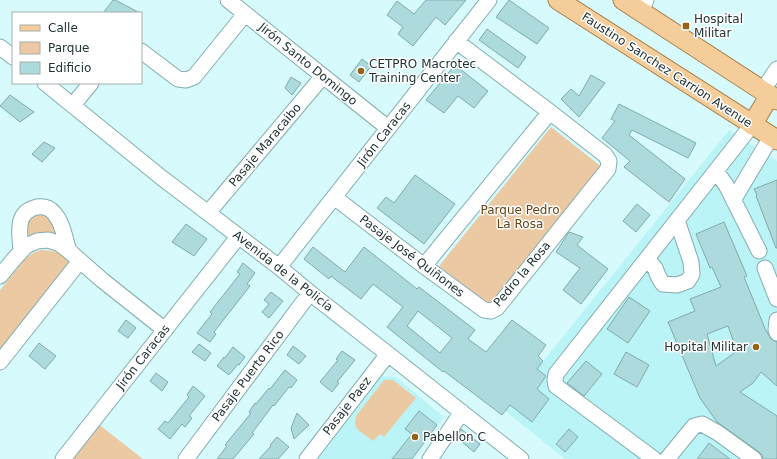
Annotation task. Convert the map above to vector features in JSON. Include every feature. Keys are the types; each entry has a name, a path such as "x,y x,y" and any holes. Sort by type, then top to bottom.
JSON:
{"main road":[{"name":"Faustino Sanchez Carrion Avenue","path":"558,0 752,125 775,135"},
{"path":"623,0 644,6 772,95 752,125"}],"street":[{"name":"Jirón Santo Domingo","path":"228,0 388,128"},
{"name":"Jirón Caracas","path":"279,267 489,0"},
{"path":"142,52 178,79 186,80 194,77 246,14"},
{"path":"424,266 550,112 456,41"},
{"path":"0,47 12,56"},
{"path":"772,95 777,70"},
{"name":"Pasaje Maracaibo","path":"208,213 323,76"},
{"name":"Avenida de la Policía","path":"46,84 162,178 279,267 462,412 515,457"},
{"path":"73,105 90,84"},
{"name":"Pedro la Rosa","path":"490,311 496,308 608,169 609,161 605,155 550,112"},
{"path":"654,459 556,386 556,374 752,125"},
{"path":"734,199 775,135"},
{"path":"716,171 734,199 759,251"},
{"name":"Pasaje José Quiñones","path":"334,197 484,310 490,311"},
{"path":"20,251 20,220 24,214 30,210 42,207 49,208 58,218 74,256"},
{"path":"646,259 655,268 663,284 677,285 688,281 692,274 691,262 677,220"},
{"name":"Jirón Caracas","path":"64,459 238,237"},
{"path":"0,276 20,251 26,246 37,241 48,240 58,243 165,330"},
{"path":"0,362 74,256"},
{"path":"765,268 777,299"},
{"name":"Pasaje Puerto Rico","path":"186,459 310,293"},
{"path":"777,320 777,333"},
{"name":"Pasaje Paez","path":"307,459 388,354"},
{"path":"430,459 462,412"},
{"path":"667,459 694,426 702,424 718,433 754,459"}],"shaded area":[{"path":"729,130 777,161 777,459 565,459 504,410"},
{"path":"382,376 396,377 444,417 412,459 318,459"}],"green space":[{"name":"Parque Pedro La Rosa","path":"551,127 602,167 490,306 439,266"},
{"path":"43,213 48,215 60,236 24,240 24,223 35,215"},
{"path":"41,250 60,253 73,267 0,360 0,290 26,258"},
{"path":"384,380 393,380 416,398 384,437 380,434 373,441 358,430 355,425 356,416"},
{"path":"97,423 143,459 68,459"}],"building":[{"path":"113,0 115,0 138,12 104,12"},
{"path":"426,0 466,0 445,25 436,17 413,46 398,34 403,27 387,15 397,1 414,14"},
{"path":"509,0 549,28 537,44 496,17"},
{"path":"487,29 526,57 518,68 479,40"},
{"name":"CETPRO Macrotec Training Center","path":"362,59 371,66 359,82 350,75"},
{"path":"455,65 488,91 474,108 458,96 444,113 426,100"},
{"path":"591,75 605,83 579,117 561,99 571,89 579,96"},
{"path":"291,77 301,83 292,95 285,88"},
{"path":"10,95 34,112 20,122 0,106"},
{"path":"619,104 696,143 688,158 632,130 629,135 685,179 669,202 624,167 630,161 602,138 615,121 611,119"},
{"path":"44,142 55,148 42,162 32,154"},
{"path":"415,175 455,204 424,244 377,208 386,197 394,203"},
{"path":"777,180 777,248 776,248 754,189"},
{"path":"637,204 650,215 636,232 623,221"},
{"name":"Hopital Militar","path":"724,222 747,276 744,277 766,331 771,339 777,342 777,386 761,372 753,383 740,392 777,416 777,459 763,459 759,452 717,422 700,398 668,322 695,311 690,299 721,287 712,267 710,268 696,234","holes":["728,326 737,351 716,366 707,334"]},
{"path":"186,224 207,239 194,256 172,242"},
{"path":"569,232 583,237 577,245 608,269 581,304 563,290 580,268 556,252"},
{"path":"313,247 345,272 364,247 417,289 419,287 475,330 468,339 486,352 512,320 546,345 538,356 543,361 537,369 546,376 537,389 549,399 532,422 510,405 502,415 444,371 443,372 387,327 403,307 373,284 361,299 331,276 329,279 304,259","holes":["418,311 452,338 440,353 407,326"]},
{"path":"243,263 255,273 247,284 250,286 214,332 216,334 210,342 197,333 212,314 210,312 240,274 237,272"},
{"path":"271,292 283,301 269,318 262,312 269,304 264,300"},
{"path":"629,297 650,311 628,343 607,329"},
{"path":"126,320 136,328 128,338 118,331"},
{"path":"39,343 56,356 45,369 29,356"},
{"path":"199,344 211,353 205,361 192,352"},
{"path":"293,346 306,356 299,364 287,355"},
{"path":"233,347 245,357 229,375 217,366"},
{"path":"342,351 355,360 337,382 339,383 332,392 320,382 338,360 336,359"},
{"path":"626,352 649,365 637,387 614,374"},
{"path":"586,361 602,374 584,396 567,383"},
{"path":"285,370 297,380 291,388 289,387 274,406 273,405 252,433 254,434 233,459 217,459 227,446 225,445 251,413 249,412 255,403 256,404 269,388 270,389"},
{"path":"156,373 168,382 162,391 150,381"},
{"path":"193,386 205,396 189,416 192,418 185,427 182,424 170,439 158,429 165,421 168,423 189,397 187,395"},
{"name":"Pabellon C","path":"419,411 437,425 412,459 392,459 412,434 405,429"},
{"path":"297,413 309,425 294,439 291,428"},
{"path":"461,429 480,444 474,452 456,437"},
{"path":"569,429 578,437 565,452 556,444"},
{"path":"277,437 289,447 278,459 259,459 271,446 270,445"},
{"path":"709,443 730,459 697,459"}],"place":[{"name":"Hospital Militar","path":"686,26"},
{"name":"CETPRO Macrotec Training Center","path":"361,71"},
{"name":"Hopital Militar","path":"756,347"},
{"name":"Pabellon C","path":"415,437"}]}
